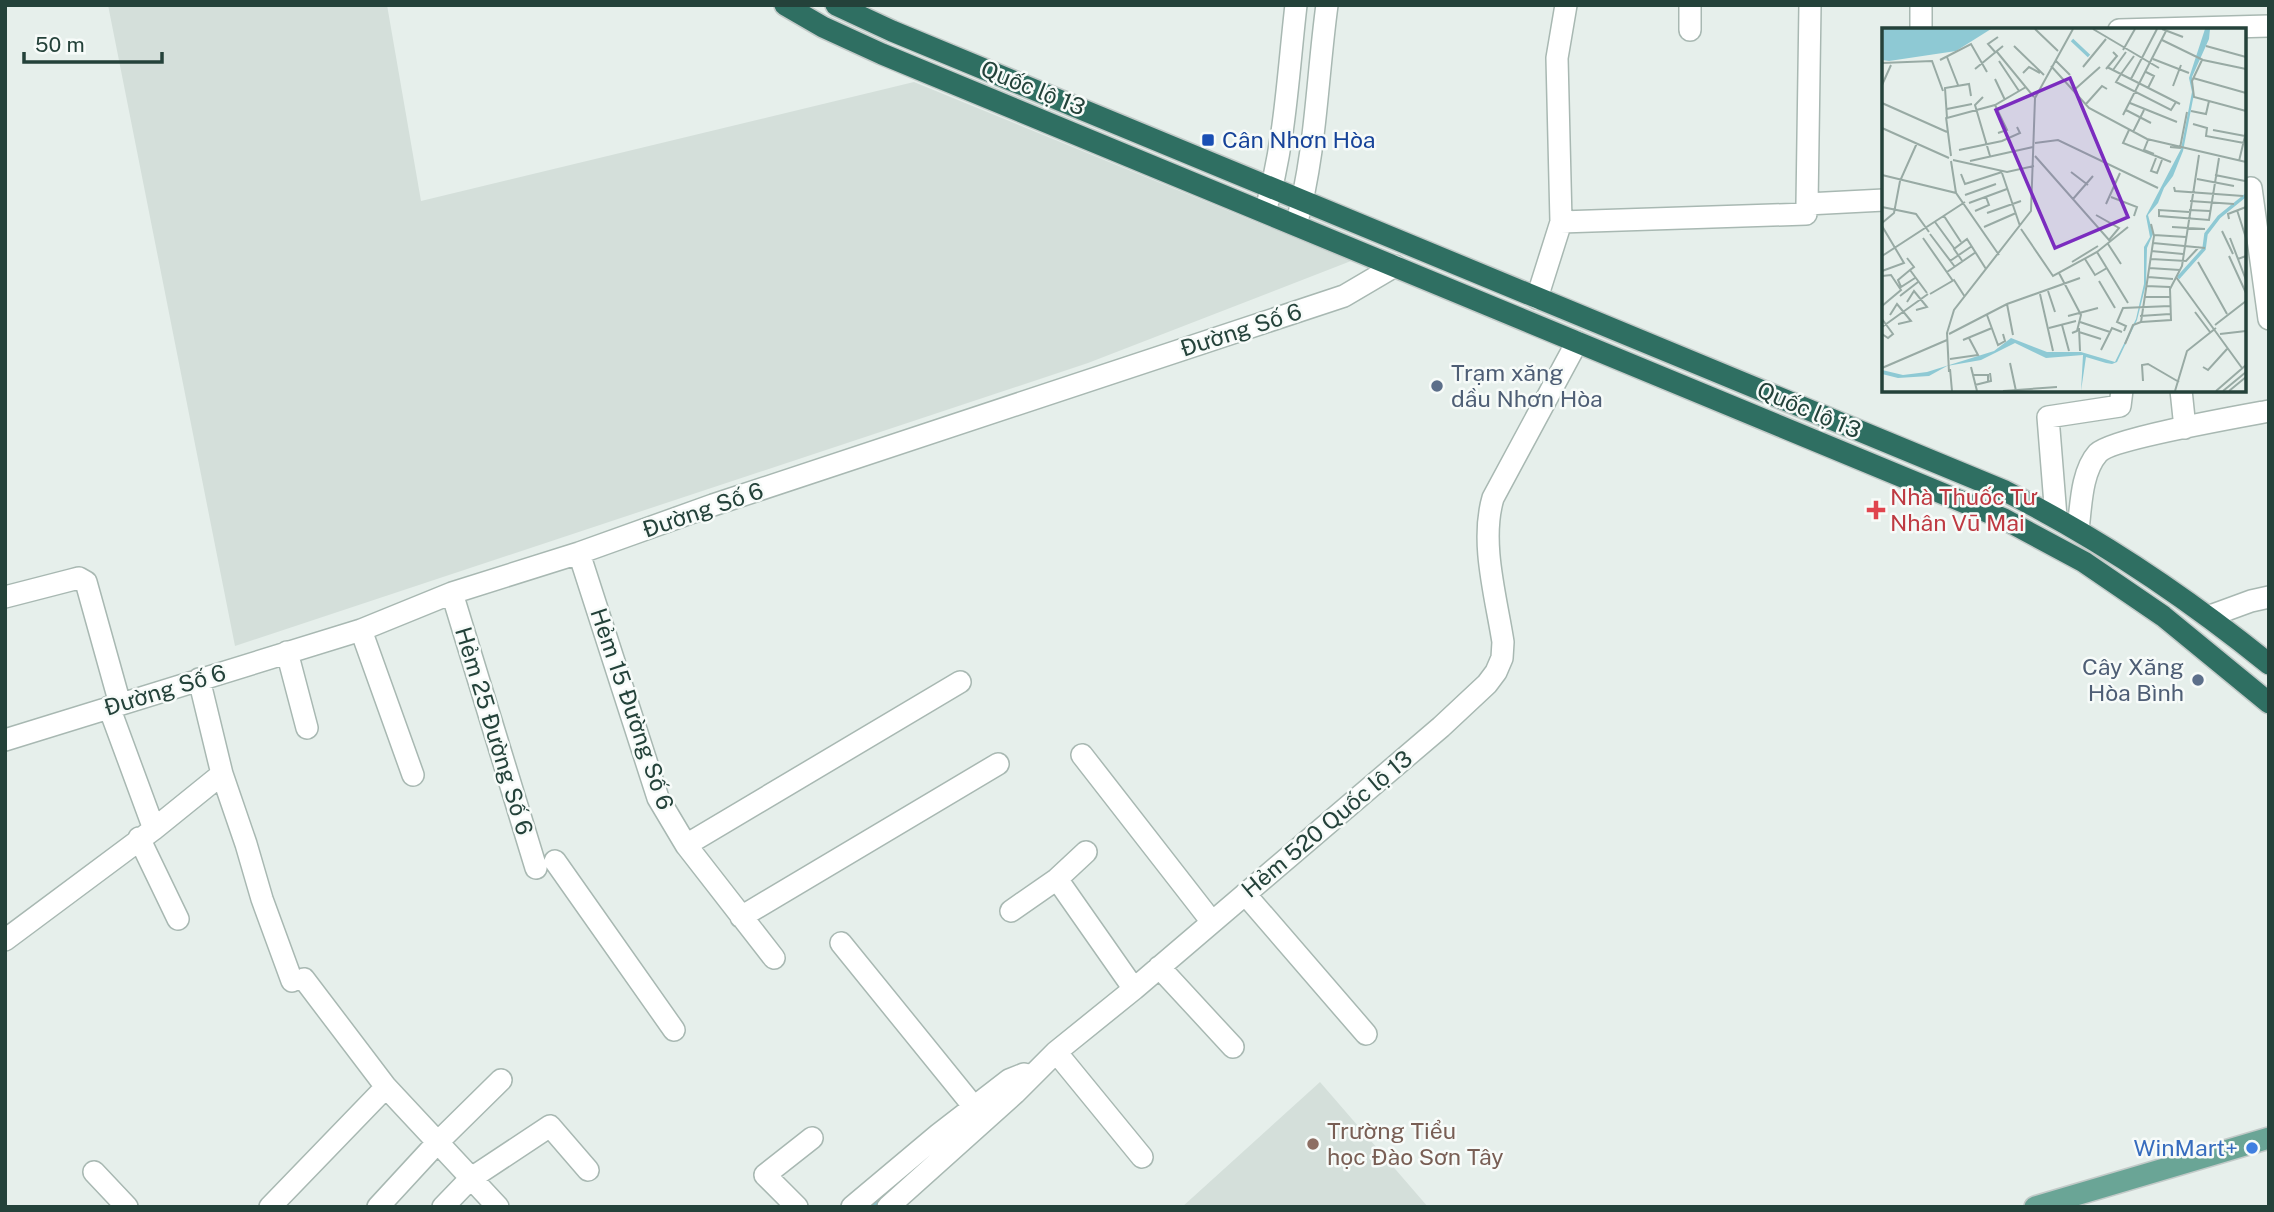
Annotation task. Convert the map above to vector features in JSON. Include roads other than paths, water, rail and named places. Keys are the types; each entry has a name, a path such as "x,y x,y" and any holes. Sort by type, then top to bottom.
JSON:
{"highway":[{"name":"Quốc lộ 13","path":"785,5 823,27 883,54 2004,519 2084,562 2163,616 2269,703"},
{"name":"Quốc lộ 13","path":"836,5 892,31 1302,202 2005,491 2056,517 2137,565 2210,617 2269,664"}],"main road":[{"path":"2035,1207 2084,1200 2269,1138"}],"street":[{"path":"1265,212 1281,137 1296,5"},
{"path":"1296,225 1312,142 1327,5"},
{"path":"1538,298 1561,222 1557,58 1566,5"},
{"path":"1690,5 1690,30"},
{"path":"1807,209 1810,5"},
{"path":"1920,28 1921,5"},
{"path":"2194,28 2269,26"},
{"path":"2250,188 2269,319"},
{"path":"1561,222 1807,209 1882,200"},
{"name":"Đường Số 6","path":"5,740 361,630 452,593 579,554 713,505 1344,296 1395,266"},
{"name":"Hẻm 520 Quốc lộ 13","path":"888,1207 1015,1093 1055,1052 1160,967 1441,727 1487,684 1502,658 1503,642 1487,534 1488,515 1493,498 1577,342"},
{"path":"2056,517 2048,417 2120,407 2122,392"},
{"path":"2180,392 2185,428"},
{"path":"2078,530 2087,477 2093,460 2100,451 2111,445 2269,411"},
{"name":"Hẻm 15 Đường Số 6","path":"579,554 658,798 686,845 774,958"},
{"path":"5,597 79,578 86,582 146,834 178,919"},
{"name":"Hẻm 25 Đường Số 6","path":"452,593 545,864 674,1030"},
{"path":"2210,617 2269,597"},
{"path":"361,630 413,775"},
{"path":"287,652 307,728"},
{"path":"199,679 222,774 262,899 298,980 386,1087 498,1207"},
{"path":"686,845 960,682"},
{"path":"1082,755 1212,922"},
{"path":"741,917 998,764"},
{"path":"5,940 222,774"},
{"path":"1011,911 1057,879 1086,852"},
{"path":"1057,879 1133,989"},
{"path":"1245,894 1366,1034"},
{"path":"841,943 974,1107"},
{"path":"1160,967 1233,1047"},
{"path":"1055,1052 1142,1157"},
{"path":"852,1207 1009,1080 1037,1069"},
{"path":"378,1207 437,1143 501,1080"},
{"path":"270,1207 386,1087"},
{"path":"443,1207 470,1179 550,1126 588,1170"},
{"path":"797,1207 765,1175 812,1138"},
{"path":"94,1172 127,1207"}],"waterway":[{"path":"870,1207 911,1171"}],"place":[{"name":"Cân Nhơn Hòa","path":"1208,140"},
{"name":"Trạm xăng dầu Nhơn Hòa","path":"1437,386"},
{"name":"Nhà Thuốc Tư Nhân Vū Mai","path":"1876,510"},
{"name":"Cây Xăng Hòa Bình","path":"2198,680"},
{"name":"Trường Tiểu học Đào Sơn Tây","path":"1313,1144"},
{"name":"WinMart+","path":"2252,1148"}]}
